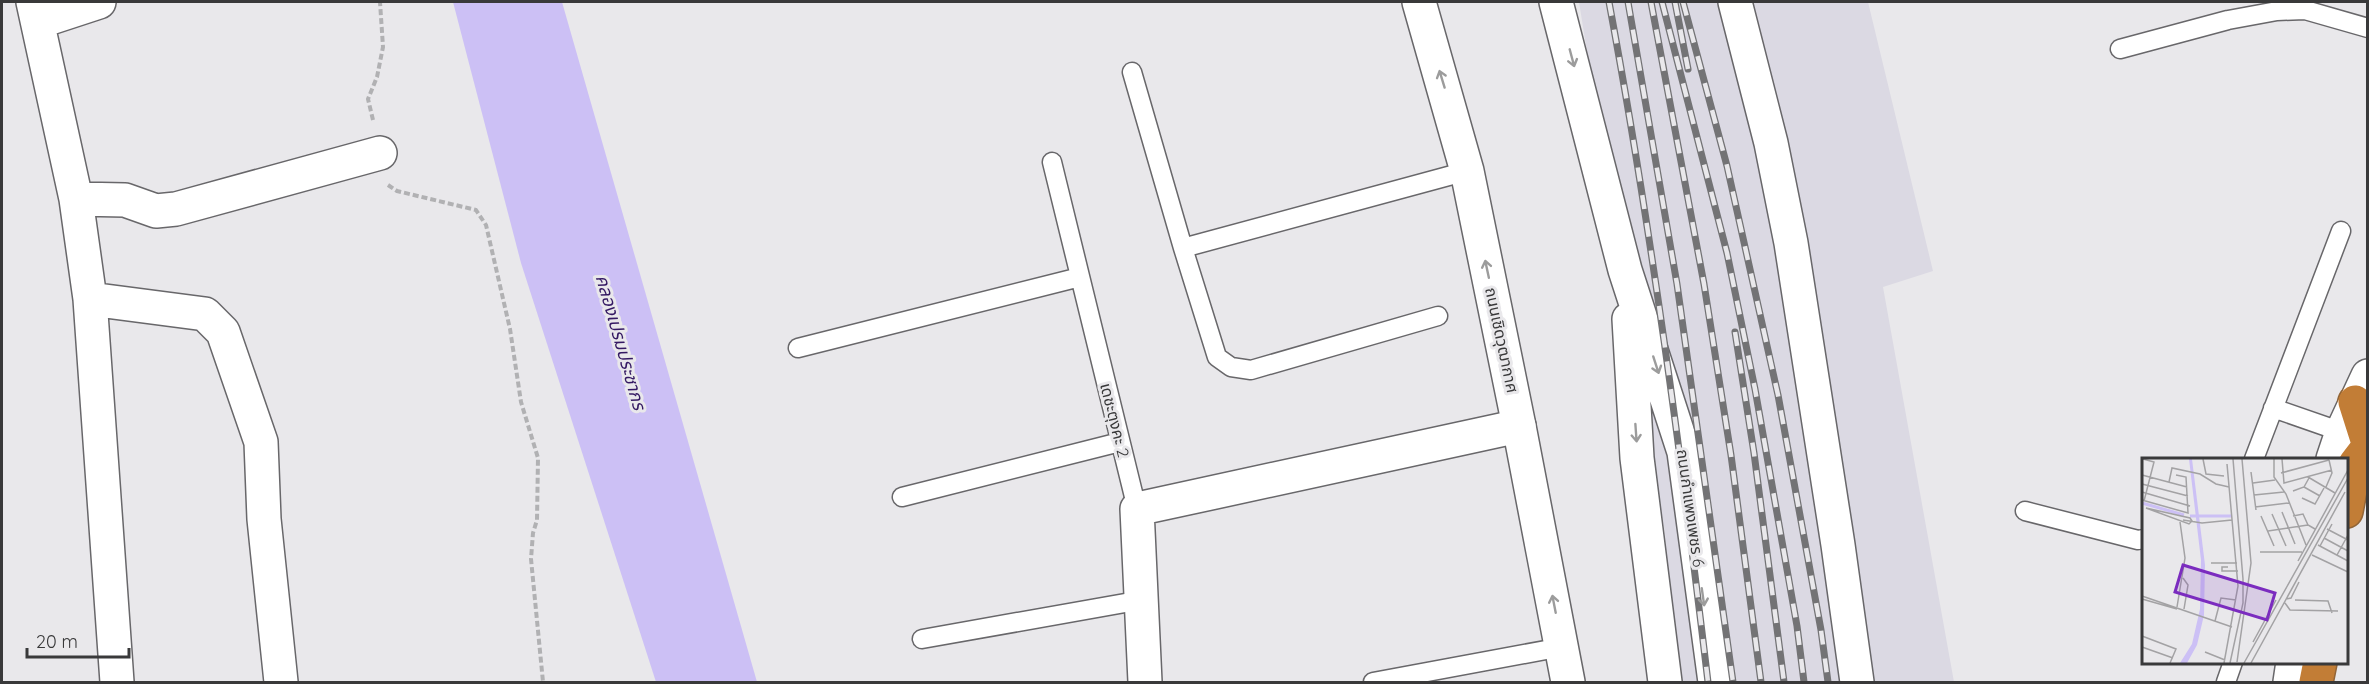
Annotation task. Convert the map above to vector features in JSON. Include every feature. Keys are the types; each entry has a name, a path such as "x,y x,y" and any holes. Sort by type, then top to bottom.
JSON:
{"highway":[{"path":"2348,501 2355,464 2352,445 2361,389"},
{"path":"2316,682 2320,663"}],"street":[{"path":"99,2 36,12 76,199 90,299 117,682"},
{"name":"ถนนเชิดวุฒากาศ","path":"1419,2 1467,171 1568,682"},
{"name":"ถนนกำแพงเพชร 6","path":"1556,2 1626,270 1684,452 1714,682"},
{"path":"1735,2 1771,143 1791,243 1857,682"},
{"path":"76,199 126,200 156,211 176,209 380,153"},
{"name":"ถนนกำแพงเพชร 6","path":"1626,270 1637,458 1665,682"},
{"path":"90,299 205,315 223,332 261,442 264,519 281,682"},
{"path":"1137,509 1519,426"},
{"name":"เดชะตุงคะ 2","path":"1137,509 1145,682"},
{"path":"2290,682 2293,663"}],"lane":[{"path":"2120,50 2228,20 2277,11 2305,10 2367,28"},
{"path":"1132,72 1217,357 1231,367 1251,370 1438,316"},
{"name":"เดชะตุงคะ 2","path":"1052,162 1137,509"},
{"path":"1183,248 1467,171"},
{"path":"2254,458 2341,231"},
{"path":"798,348 1080,277"},
{"path":"2273,408 2352,445"},
{"path":"902,496 1120,442"},
{"path":"2025,511 2142,539"},
{"path":"922,639 1142,600"},
{"path":"1373,682 1562,646"},
{"path":"2226,682 2234,663"}],"path":[{"path":"380,2 382,47 377,77 368,99 386,184 397,191 476,210 486,225 510,329 521,402 538,458 537,520 533,533 531,559 543,682"}],"shaded area":[{"path":"1579,2 1868,2 1933,271 1883,287 1954,682 1673,682 1665,533"}],"water":[{"name":"คลองเปรมประชากร","path":"453,2 562,2 757,682 656,682 521,263"}],"railway":[{"path":"1609,2 1664,341 1708,682"},
{"path":"1628,2 1677,284 1733,682"},
{"path":"1651,2 1704,284 1731,455 1761,682"},
{"path":"1662,2 1727,253 1755,389 1797,626 1804,682"},
{"path":"1675,2 1688,69"},
{"path":"1683,2 1727,166 1778,395 1821,630 1828,682"},
{"path":"1735,332 1754,453 1784,682"}]}
